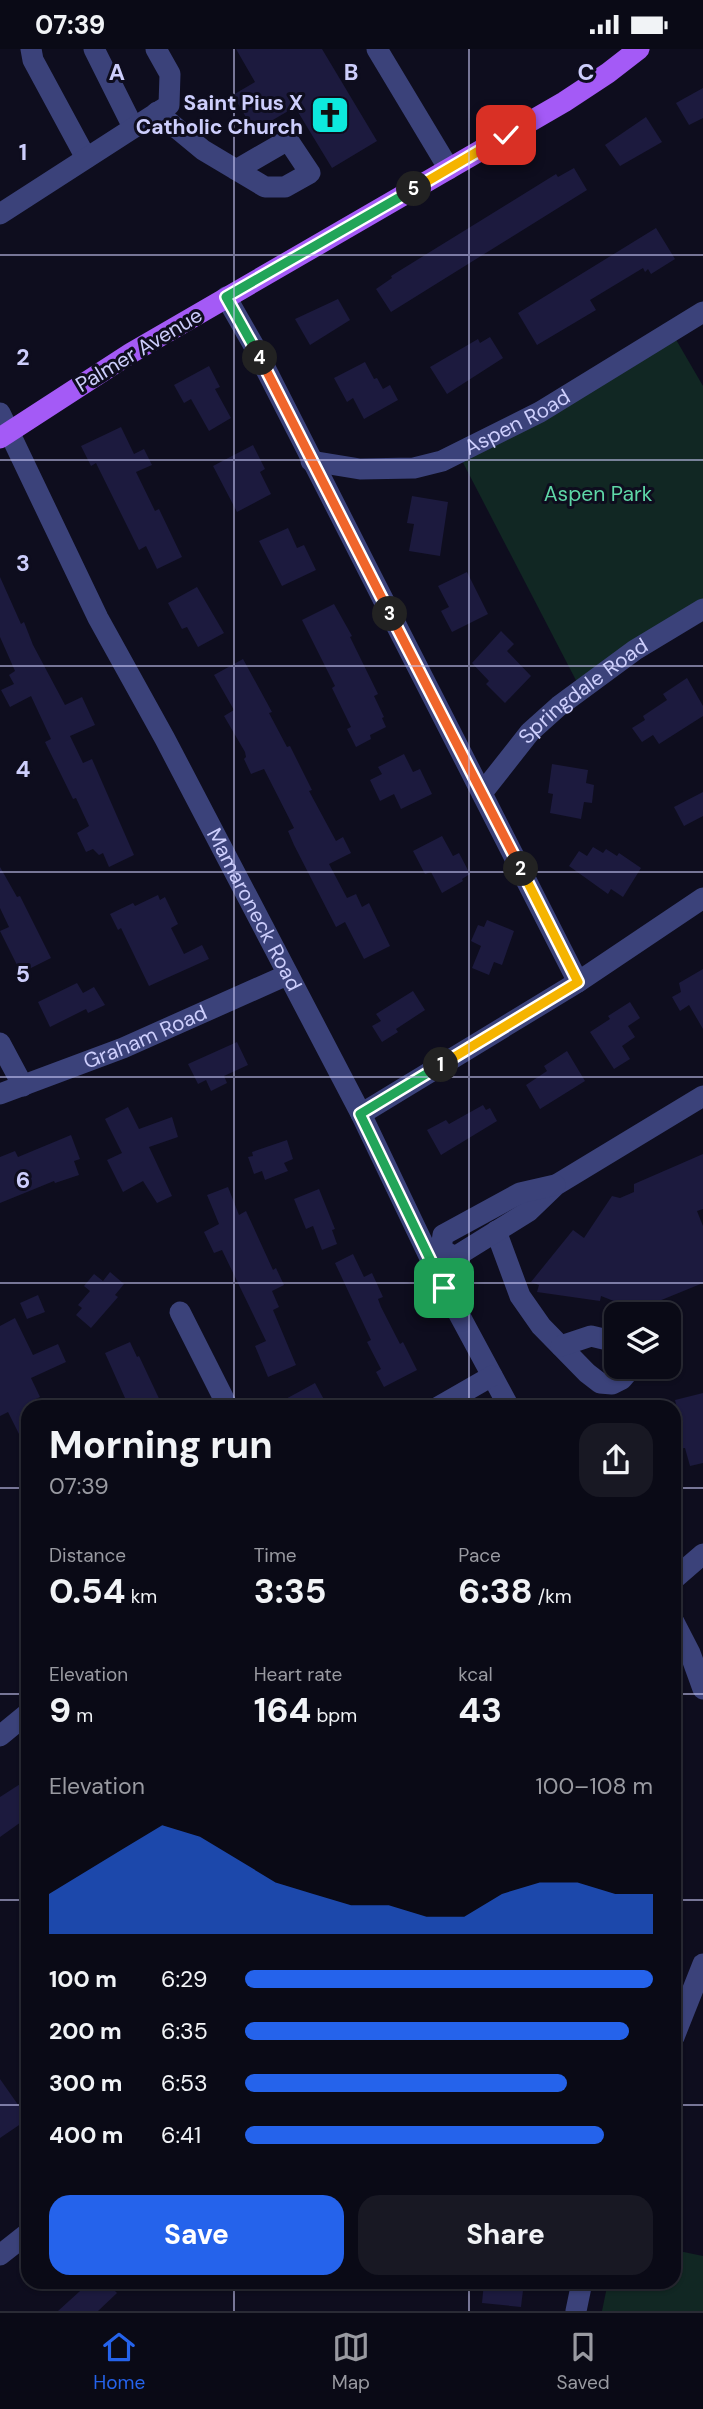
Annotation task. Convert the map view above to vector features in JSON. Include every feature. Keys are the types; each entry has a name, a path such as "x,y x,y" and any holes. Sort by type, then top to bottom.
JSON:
{"main road":[{"name":"Palmer Avenue","path":"3,428 564,102 639,49"}],"street":[{"path":"31,49 33,60 86,158"},
{"path":"94,49 133,127"},
{"path":"0,214 169,105 170,74 156,49"},
{"path":"377,49 449,169"},
{"path":"157,112 203,150 236,170"},
{"path":"226,297 578,982"},
{"name":"Aspen Road","path":"312,461 360,469 414,468 442,461 540,412 703,311"},
{"name":"Mamaroneck Road","path":"3,428 98,618 165,739 435,1253 505,1400"},
{"name":"Springdale Road","path":"482,793 530,732 559,706 635,650 703,609"},
{"path":"360,1114 578,982 703,898"},
{"name":"Graham Road","path":"0,1094 123,1048 287,975"},
{"path":"0,1043 23,1086"},
{"path":"556,1185 520,1193 443,1235 435,1253 455,1257 529,1210 556,1185 703,1095"},
{"path":"496,1231 520,1296 541,1326 600,1383 612,1384 622,1379"},
{"path":"180,1312 224,1400"},
{"path":"561,1346 591,1336 604,1339"},
{"path":"450,1400 492,1376"},
{"path":"681,1573 703,1554"},
{"path":"681,1636 703,1689"},
{"path":"0,1736 21,1719"},
{"path":"681,2019 703,1964"},
{"path":"0,2255 21,2238"},
{"path":"576,2311 581,2289"}],"green space":[{"name":"Aspen Park","path":"671,331 703,386 703,612 581,690 458,453"},
{"path":"681,2251 703,2256 703,2311 602,2311 607,2289 681,2289"}],"building":[{"name":"Saint Pius X Catholic Church","path":"236,49 322,49 377,141 332,168 295,107 254,131 233,95 255,82"},
{"path":"703,88 703,118 689,125 676,103"},
{"path":"646,117 662,142 620,166 605,145"},
{"path":"574,168 587,190 391,312 376,289 392,278 391,276 556,174 558,177"},
{"path":"656,228 675,259 651,274 648,269 645,272 643,268 590,300 596,310 537,345 518,313"},
{"path":"338,299 350,320 310,345 295,319"},
{"path":"490,337 503,358 447,394 430,367 478,339 480,343"},
{"path":"365,362 374,379 377,378 383,389 390,385 398,400 364,419 353,398 347,402 334,378"},
{"path":"209,366 220,387 215,389 231,418 209,431 191,399 184,403 174,385"},
{"path":"121,427 134,454 144,449 152,465 136,472 155,511 159,509 182,557 157,569 146,546 139,550 96,463 91,466 81,446"},
{"path":"253,445 265,469 260,472 271,494 237,512 213,466"},
{"path":"412,496 448,502 440,556 409,551 414,524 407,523"},
{"path":"288,528 297,548 304,545 316,570 282,586 259,541"},
{"path":"467,572 488,614 452,632 441,611 449,607 438,586"},
{"path":"0,577 21,624 24,622 33,645 65,705 82,697 95,725 70,736 83,763 92,759 134,855 109,867 103,853 99,855 93,849 86,852 77,833 89,826 45,742 51,739 31,696 10,707 1,690 14,684 9,675 15,671 0,637"},
{"path":"197,587 224,633 198,647 187,627 182,629 168,603"},
{"path":"334,604 352,636 350,637 378,694 374,696 386,727 370,735 371,739 356,747 347,729 351,727 332,688 335,686 302,620"},
{"path":"501,631 514,644 507,651 531,676 505,703 486,684 489,681 472,663"},
{"path":"243,659 272,712 269,713 287,747 290,746 312,790 309,791 336,841 343,837 351,853 329,864 347,898 356,894 362,907 369,903 390,946 364,959 345,922 336,927 294,845 288,831 294,828 264,769 251,774 244,759 245,752 224,716 234,710 214,675"},
{"path":"687,678 703,706 703,716 659,744 653,735 642,742 632,728 645,720 643,716 667,700 663,694"},
{"path":"404,754 413,772 420,769 432,794 401,809 394,794 380,801 370,780 382,774 378,767"},
{"path":"552,764 588,770 586,783 594,785 592,803 584,802 581,819 550,813 553,794 548,793"},
{"path":"703,792 703,816 684,826 674,807"},
{"path":"442,836 453,856 459,853 470,874 442,893 431,872 425,874 413,851"},
{"path":"593,847 603,853 606,849 617,856 619,853 641,868 623,897 611,889 608,894 569,866 579,851 587,856"},
{"path":"0,867 17,897 20,896 51,958 21,973 0,931 9,927 0,908"},
{"path":"158,895 160,900 165,897 178,924 171,928 184,954 202,945 209,959 149,986 121,928 118,930 110,914"},
{"path":"487,920 514,931 502,965 494,962 489,975 472,968 481,946 471,941 478,925 484,927"},
{"path":"703,969 703,1029 689,1005 680,1011 672,997 681,992 679,983"},
{"path":"77,983 83,993 94,987 105,1005 88,1013 86,1009 50,1027 38,1002"},
{"path":"413,991 425,1010 382,1042 372,1026 381,1021 376,1014"},
{"path":"630,1002 640,1018 628,1026 635,1037 622,1046 630,1059 614,1069 590,1032"},
{"path":"237,1042 248,1065 224,1076 227,1083 211,1091 206,1080 198,1084 188,1064"},
{"path":"567,1051 585,1081 540,1109 526,1085 547,1071 544,1066"},
{"path":"483,1105 486,1110 490,1108 497,1121 441,1155 427,1130 446,1120 449,1124"},
{"path":"128,1107 139,1129 172,1117 178,1137 149,1147 172,1196 157,1203 143,1181 123,1192 107,1160 122,1153 105,1119"},
{"path":"71,1135 80,1159 74,1161 79,1175 55,1183 54,1181 0,1203 0,1157 15,1151 18,1157"},
{"path":"287,1140 293,1159 284,1163 288,1171 265,1180 262,1171 254,1174 248,1157 253,1156 252,1152"},
{"path":"703,1154 703,1209 697,1211 703,1226 703,1283 657,1302 616,1302 601,1296 600,1301 537,1292 539,1285 531,1282 573,1230 584,1238 612,1196 620,1198 634,1192 634,1184"},
{"path":"228,1187 239,1215 246,1211 273,1270 276,1268 284,1285 272,1291 279,1307 273,1310 296,1365 268,1377 255,1346 266,1341 222,1250 214,1253 204,1232 219,1224 207,1195"},
{"path":"319,1189 335,1229 332,1230 337,1244 322,1250 313,1226 306,1229 294,1199"},
{"path":"353,1254 364,1277 372,1273 383,1297 378,1299 381,1307 417,1370 384,1387 376,1372 381,1369 367,1342 371,1340 335,1263"},
{"path":"110,1272 124,1284 115,1295 118,1297 91,1328 76,1315 82,1308 78,1305 90,1291 84,1286 94,1274 103,1281"},
{"path":"38,1295 45,1312 27,1319 20,1303"},
{"path":"15,1318 33,1355 58,1344 66,1362 31,1378 40,1397 21,1400 21,1438 8,1412 0,1416 0,1326"},
{"path":"130,1342 160,1400 126,1400 105,1353"},
{"path":"315,1383 324,1400 284,1400"},
{"path":"703,1393 703,1463 690,1466 685,1448 681,1448 681,1400 675,1400"},
{"path":"21,1784 21,1822 0,1837 0,1797"},
{"path":"0,2079 21,2109 21,2124 0,2138"},
{"path":"82,2289 113,2289 117,2293 98,2311 58,2311"},
{"path":"483,2289 523,2289 521,2307 482,2303"}],"place":[{"name":"Saint Pius X Catholic Church","path":"330,115"}],"route":[{"path":"444,1288 360,1114 578,982 226,297 506,135"}]}
